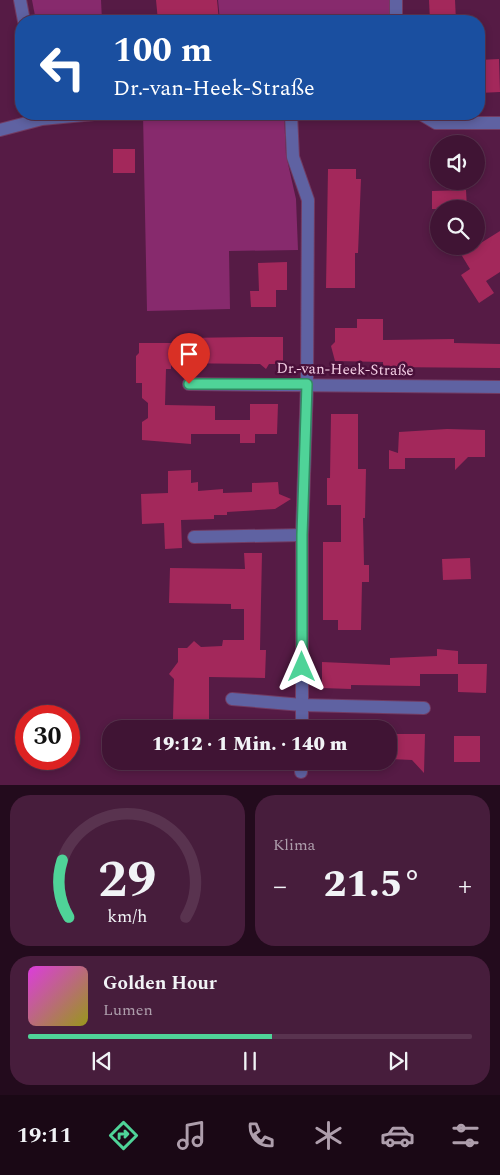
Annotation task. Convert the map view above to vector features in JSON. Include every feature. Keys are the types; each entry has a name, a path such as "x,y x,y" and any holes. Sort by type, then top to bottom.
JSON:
{"street":[{"path":"20,0 23,15"},
{"path":"396,0 396,15"},
{"path":"0,130 32,120"},
{"path":"292,120 293,157 308,200 307,384 302,535 302,720"},
{"path":"432,120 436,122 500,123"},
{"name":"Dr.-van-Heek-Straße","path":"189,384 500,387"},
{"path":"194,537 302,535"},
{"path":"232,699 302,705 424,708"}],"shaded area":[{"path":"32,0 101,0 102,15 35,15"},
{"path":"218,0 391,0 391,15 219,15"},
{"path":"143,120 284,120 286,155 296,199 298,250 229,251 230,309 147,311"}],"building":[{"path":"156,0 217,0 218,15 157,15"},
{"path":"429,0 455,0 456,15 430,15"},
{"path":"499,59 500,92 485,93 485,60"},
{"path":"113,149 135,149 135,173 113,173"},
{"path":"328,169 356,169 356,179 361,179 358,253 355,253 355,288 326,288"},
{"path":"466,190 467,200 432,200 432,191"},
{"path":"500,231 500,272 486,281 494,293 479,303 461,275 470,269 461,255 485,255 485,240"},
{"path":"287,262 287,290 276,290 276,307 251,307 250,291 259,291 258,263"},
{"path":"357,319 383,319 383,340 454,339 454,343 500,344 500,368 383,367 383,362 335,361 331,346 335,342 335,328 357,328"},
{"path":"283,337 283,364 269,364 266,369 260,364 171,363 171,369 166,369 165,405 215,406 215,420 250,420 250,404 278,404 277,434 255,434 255,443 240,443 240,434 191,434 191,444 142,440 142,422 148,418 148,403 142,398 142,383 136,383 136,356 139,353 139,343 183,343 184,338"},
{"path":"331,414 358,414 358,469 366,469 365,518 363,518 364,565 369,565 369,582 362,582 361,630 338,630 338,620 323,620 323,542 341,542 341,505 327,505 327,478 330,478"},
{"path":"447,429 485,430 485,457 468,457 455,470 455,458 405,458 405,469 389,469 389,450 398,453 399,432"},
{"path":"191,470 191,483 198,482 198,491 223,489 223,493 252,492 252,483 278,482 279,494 291,499 275,509 227,512 227,515 214,515 214,519 181,520 182,548 165,549 164,523 142,524 141,494 168,493 168,471"},
{"path":"244,553 262,553 260,650 266,650 265,678 209,677 209,720 173,719 174,679 169,674 178,662 178,648 187,648 194,641 201,647 222,646 223,640 244,640 244,609 231,609 231,604 169,603 170,568 245,569"},
{"path":"470,558 471,579 443,580 442,559"},
{"path":"437,649 458,651 458,664 487,664 486,693 458,692 458,674 420,674 420,686 351,685 351,689 322,688 322,662 390,665 390,658 437,656"},
{"path":"397,734 425,734 424,773 412,760 397,759"},
{"path":"454,736 480,736 480,762 454,762"}],"route":[{"path":"189,384 307,384 302,535 302,667"}]}
